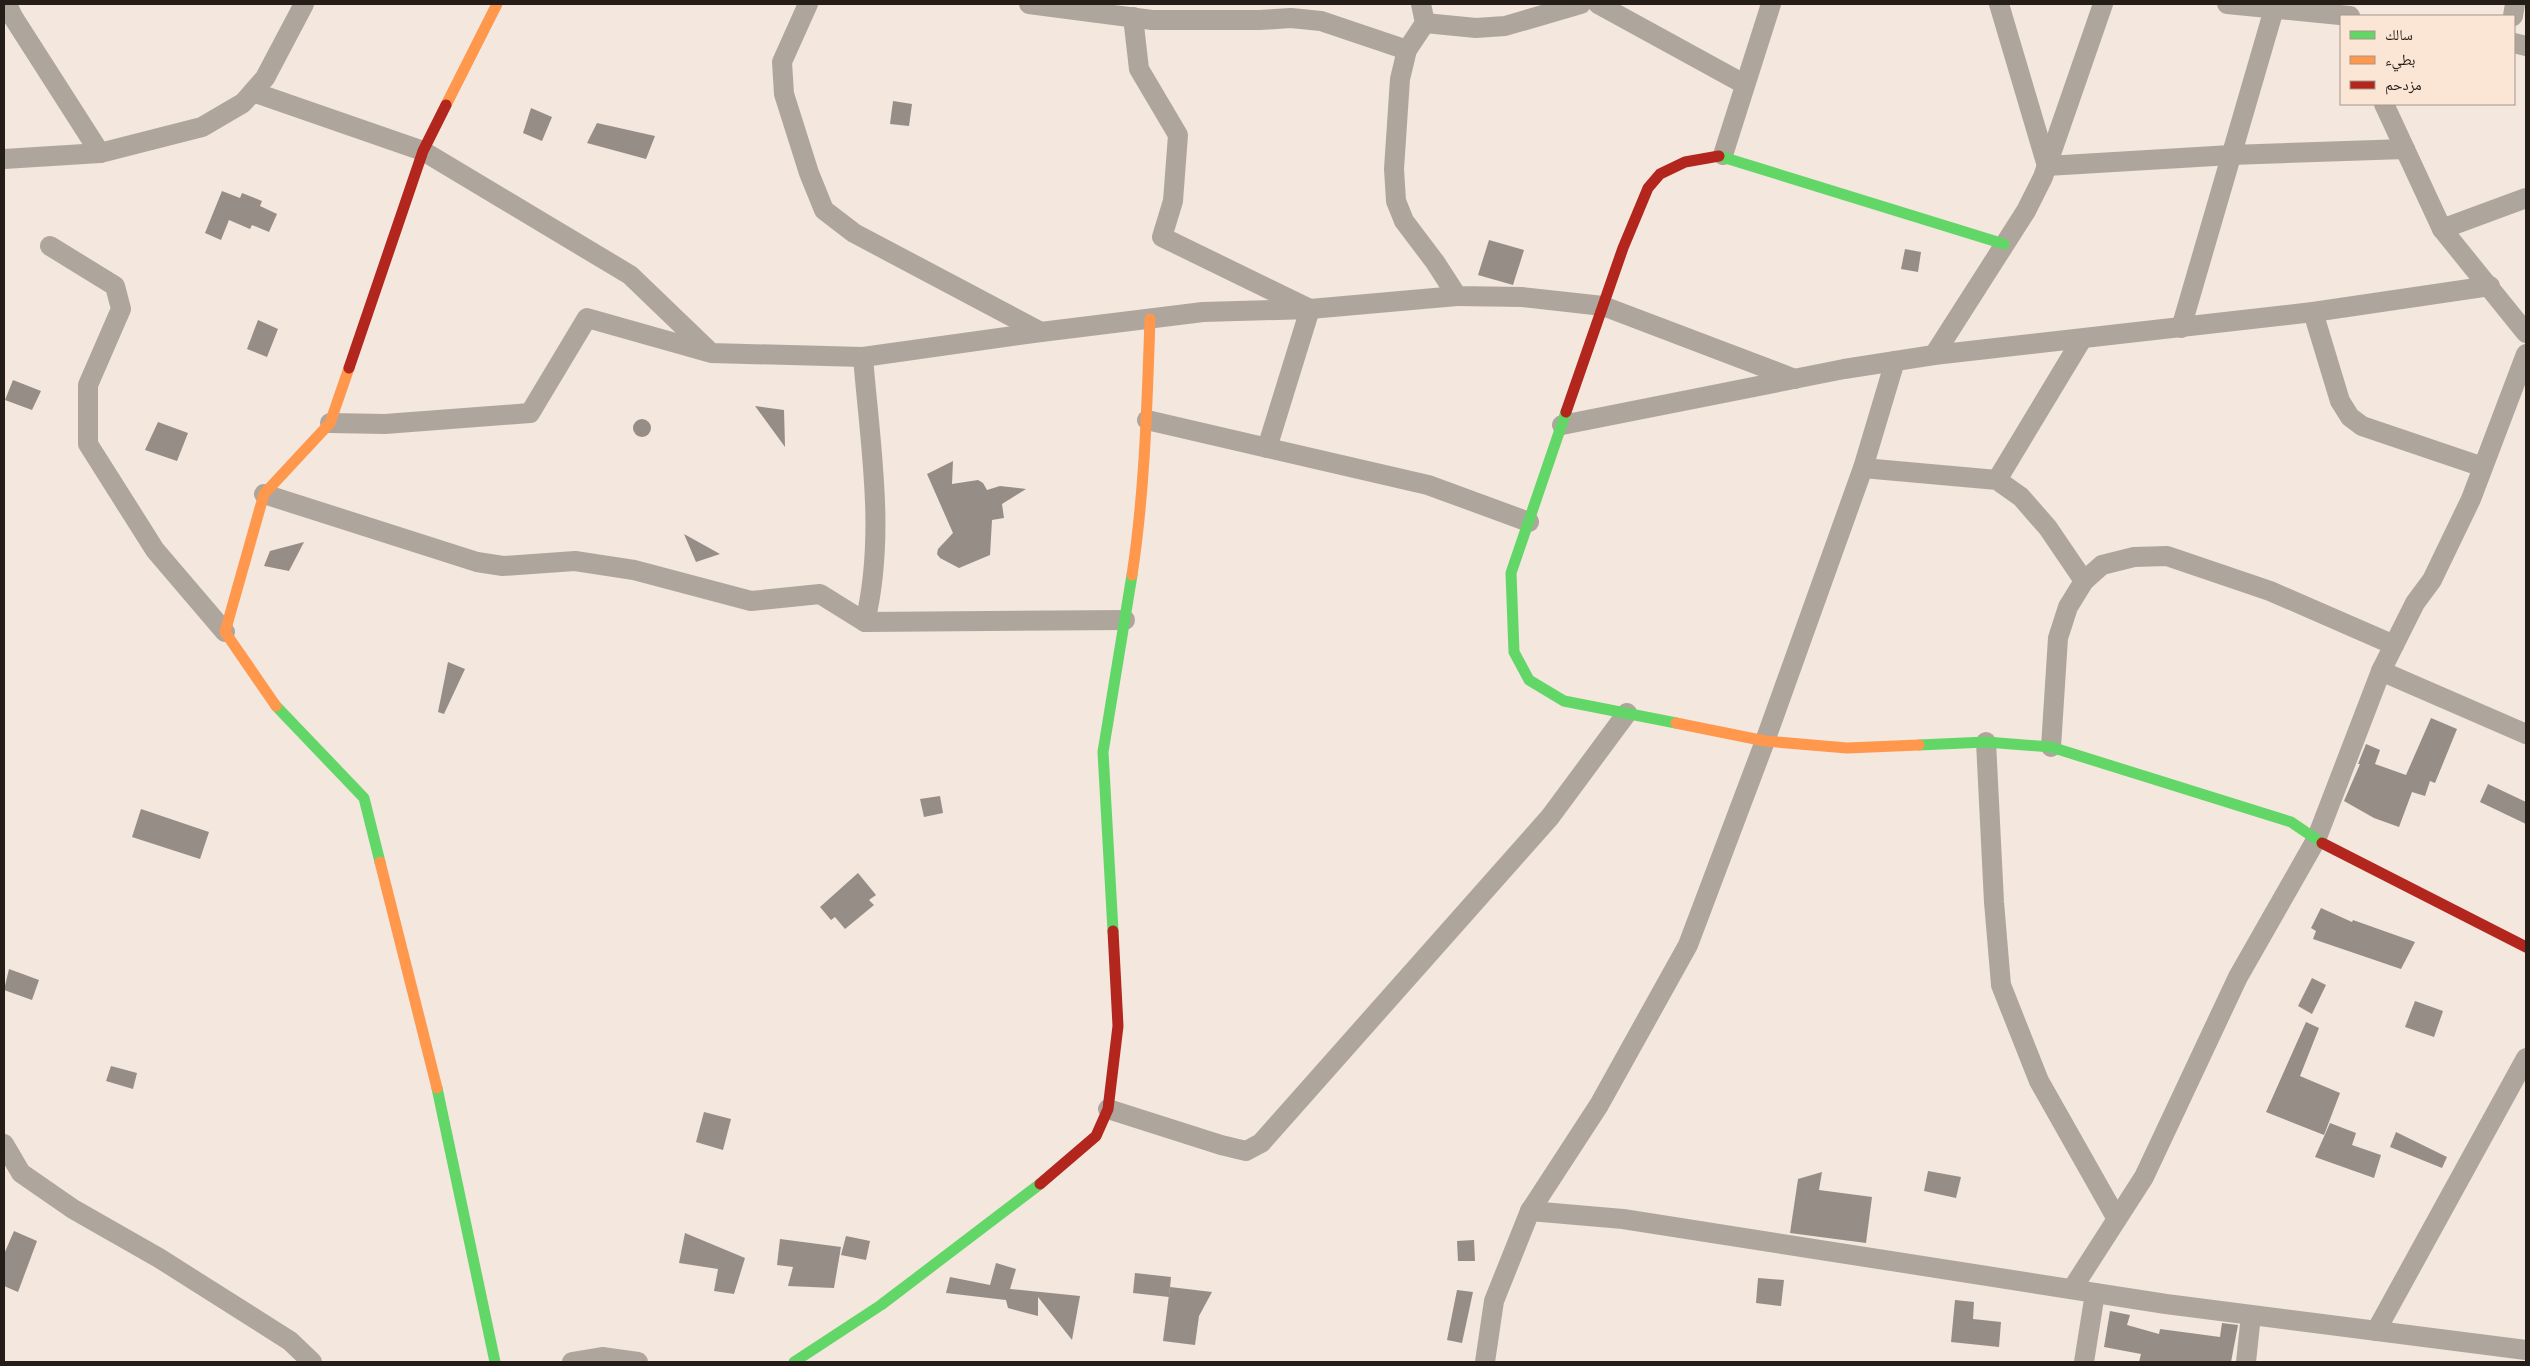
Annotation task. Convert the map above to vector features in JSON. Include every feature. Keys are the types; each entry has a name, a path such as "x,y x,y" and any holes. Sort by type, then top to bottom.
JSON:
{"street":[{"path":"4,159 100,153 202,127 243,103 265,78 304,4"},
{"path":"225,632 264,494 330,423 423,151 497,4"},
{"path":"808,4 782,62 784,94 809,173 824,210 854,233 1041,332"},
{"path":"1029,4 1086,7 1133,17 1162,20 1260,20 1291,18 1321,21 1407,50"},
{"path":"1421,4 1425,23 1407,50 1400,79 1394,169 1396,201 1404,221 1435,262 1457,296"},
{"path":"1425,23 1476,28 1505,26 1581,4"},
{"path":"1598,4 1744,84"},
{"path":"1723,155 1771,4"},
{"path":"1998,4 2047,166"},
{"path":"1934,355 2026,211 2047,166 2103,4"},
{"path":"2227,4 2274,9 2316,8 2342,15"},
{"path":"2181,328 2274,9"},
{"path":"8,12 100,153"},
{"path":"1133,17 1139,69 1178,135 1173,201 1162,237 1310,309"},
{"path":"253,92 423,151 630,276 711,353"},
{"path":"2384,105 2442,229 2490,286 2526,333"},
{"path":"2047,166 2231,155 2405,149"},
{"path":"2004,244 1723,155 1685,162 1660,174 1648,188 1623,248 1511,574 1514,652 1529,680 1564,701 1766,741 1847,748 1986,742 2051,747 2292,822 2316,840 2526,947"},
{"path":"2442,229 2526,198"},
{"path":"50,246 115,286 121,309 88,384 88,444 156,550 225,632 282,715 364,798 447,1128 495,1362"},
{"path":"1562,425 1795,379 1934,355 2313,312 2490,286"},
{"path":"330,423 385,424 530,413 587,318 711,353 863,357 1203,312 1310,309 1457,296 1522,297 1602,306 1795,379"},
{"path":"1267,448 1310,309"},
{"path":"2313,312 2340,402 2350,417 2362,426 2483,467"},
{"path":"794,1362 881,1305 1034,1189 1096,1136 1108,1109 1118,1026 1102,752 1137,542 1147,420 1150,319"},
{"path":"1997,480 2082,339"},
{"path":"2072,1289 2144,1177 2238,976 2316,840 2381,671 2415,603 2432,580 2470,500 2526,354"},
{"path":"863,357 877,540 873,588 865,622"},
{"path":"1485,1362 1494,1301 1530,1211 1599,1105 1688,945 1766,741 1862,468 1895,361"},
{"path":"1147,420 1428,485 1528,522"},
{"path":"1862,468 1997,480 2021,497 2048,528 2084,581"},
{"path":"264,494 477,562 503,566 575,561 634,570 751,601 820,594 865,622 1125,620"},
{"path":"2051,747 2058,638 2068,606 2084,581 2102,565 2134,557 2167,556 2270,591 2394,645"},
{"path":"2381,671 2526,734"},
{"path":"1108,1109 1221,1145 1246,1150 1260,1143 1550,817 1627,713"},
{"path":"1986,742 1994,902 2001,985 2039,1081 2117,1219"},
{"path":"2376,1331 2526,1058"},
{"path":"4,1144 21,1173 73,1209 159,1258 290,1342 312,1362"},
{"path":"1530,1211 1623,1219 2095,1293 2376,1331 2502,1354 2526,1350"},
{"path":"2084,1362 2095,1293"},
{"path":"2246,1362 2251,1315"},
{"path":"572,1362 602,1357 638,1362"}],"building":[{"path":"893,101 912,104 909,126 890,124"},
{"path":"531,108 552,117 542,141 523,133"},
{"path":"597,123 655,136 646,159 587,143"},
{"path":"222,191 240,198 242,193 262,201 260,206 277,214 269,232 252,225 250,229 229,220 221,240 205,233"},
{"path":"1489,240 1524,250 1513,285 1478,275"},
{"path":"1905,249 1921,252 1918,272 1901,269"},
{"path":"258,320 278,329 267,357 247,349"},
{"path":"13,380 41,391 32,410 5,400"},
{"path":"755,406 784,410 785,447"},
{"path":"638,419 646,419 651,424 649,435 638,437 633,432 633,424"},
{"path":"158,422 188,433 177,461 145,450"},
{"path":"953,461 952,484 978,480 983,483 987,490 1000,486 1026,489 1002,504 1004,518 992,520 990,555 959,568 940,558 937,554 938,549 953,533 927,474"},
{"path":"684,534 720,554 696,562"},
{"path":"304,542 289,571 264,566 270,551"},
{"path":"448,662 465,669 444,714 438,712"},
{"path":"2431,718 2457,729 2435,783 2430,781 2425,796 2412,792 2399,827 2374,818 2344,801 2360,764 2358,764 2366,744 2380,750 2375,764 2406,775"},
{"path":"2488,784 2526,802 2526,824 2480,802"},
{"path":"940,796 943,813 924,817 920,799"},
{"path":"141,809 209,832 200,859 132,837"},
{"path":"858,873 876,895 869,900 874,905 845,929 835,917 831,920 820,907"},
{"path":"2321,908 2352,922 2353,920 2415,942 2401,969 2313,939 2316,931 2311,928"},
{"path":"9,969 39,980 32,1000 4,990"},
{"path":"2312,978 2326,985 2312,1014 2298,1006"},
{"path":"2415,1001 2443,1011 2434,1037 2405,1027"},
{"path":"2306,1022 2319,1028 2300,1076 2340,1093 2324,1135 2266,1112"},
{"path":"111,1066 137,1073 133,1089 106,1081"},
{"path":"704,1112 731,1119 723,1150 696,1142"},
{"path":"2330,1123 2356,1133 2352,1145 2381,1155 2374,1178 2315,1157"},
{"path":"2396,1132 2447,1157 2442,1168 2390,1147"},
{"path":"1928,1171 1961,1177 1956,1198 1924,1191"},
{"path":"1822,1172 1819,1190 1872,1197 1866,1243 1790,1233 1798,1179"},
{"path":"14,1231 37,1241 18,1292 4,1286 4,1254"},
{"path":"685,1233 745,1258 734,1294 714,1291 718,1269 679,1263"},
{"path":"846,1236 870,1241 866,1260 841,1255"},
{"path":"780,1239 841,1247 834,1288 788,1286 793,1267 777,1265"},
{"path":"1474,1240 1475,1261 1458,1261 1457,1241"},
{"path":"996,1263 1016,1269 1010,1289 1080,1296 1072,1340 1038,1297 1038,1316 1008,1308 1006,1300 946,1293 950,1277 990,1285"},
{"path":"1135,1273 1171,1277 1169,1297 1133,1293"},
{"path":"1758,1278 1784,1280 1781,1306 1756,1303"},
{"path":"1170,1287 1212,1292 1199,1316 1195,1345 1163,1341"},
{"path":"1457,1290 1473,1292 1462,1343 1447,1340"},
{"path":"1955,1300 1974,1302 1973,1319 2001,1322 1999,1347 1951,1342"},
{"path":"2110,1311 2130,1315 2127,1325 2159,1334 2160,1329 2220,1337 2222,1323 2238,1325 2231,1362 2139,1362 2141,1354 2104,1347"}],"traffic: fast":[{"path":"1719,156 2004,244"},
{"path":"1566,412 1511,573 1514,652 1529,680 1564,701 1676,723"},
{"path":"1113,931 1103,752 1132,575"},
{"path":"276,706 364,798 380,862"},
{"path":"1919,745 1986,742 2051,747 2291,822 2322,843"},
{"path":"437,1088 495,1362"},
{"path":"794,1362 881,1305 1040,1184"}],"traffic: slow":[{"path":"446,105 497,4"},
{"path":"1132,575 1143,479 1150,319"},
{"path":"276,706 225,632 264,494 330,423 349,368"},
{"path":"1676,723 1765,741 1847,748 1919,745"},
{"path":"380,862 437,1088"}],"traffic: jam":[{"path":"349,368 423,151 446,105"},
{"path":"1566,412 1623,248 1648,188 1660,174 1685,162 1719,156"},
{"path":"2322,843 2526,947"},
{"path":"1040,1184 1096,1136 1108,1109 1118,1026 1113,931"}]}
